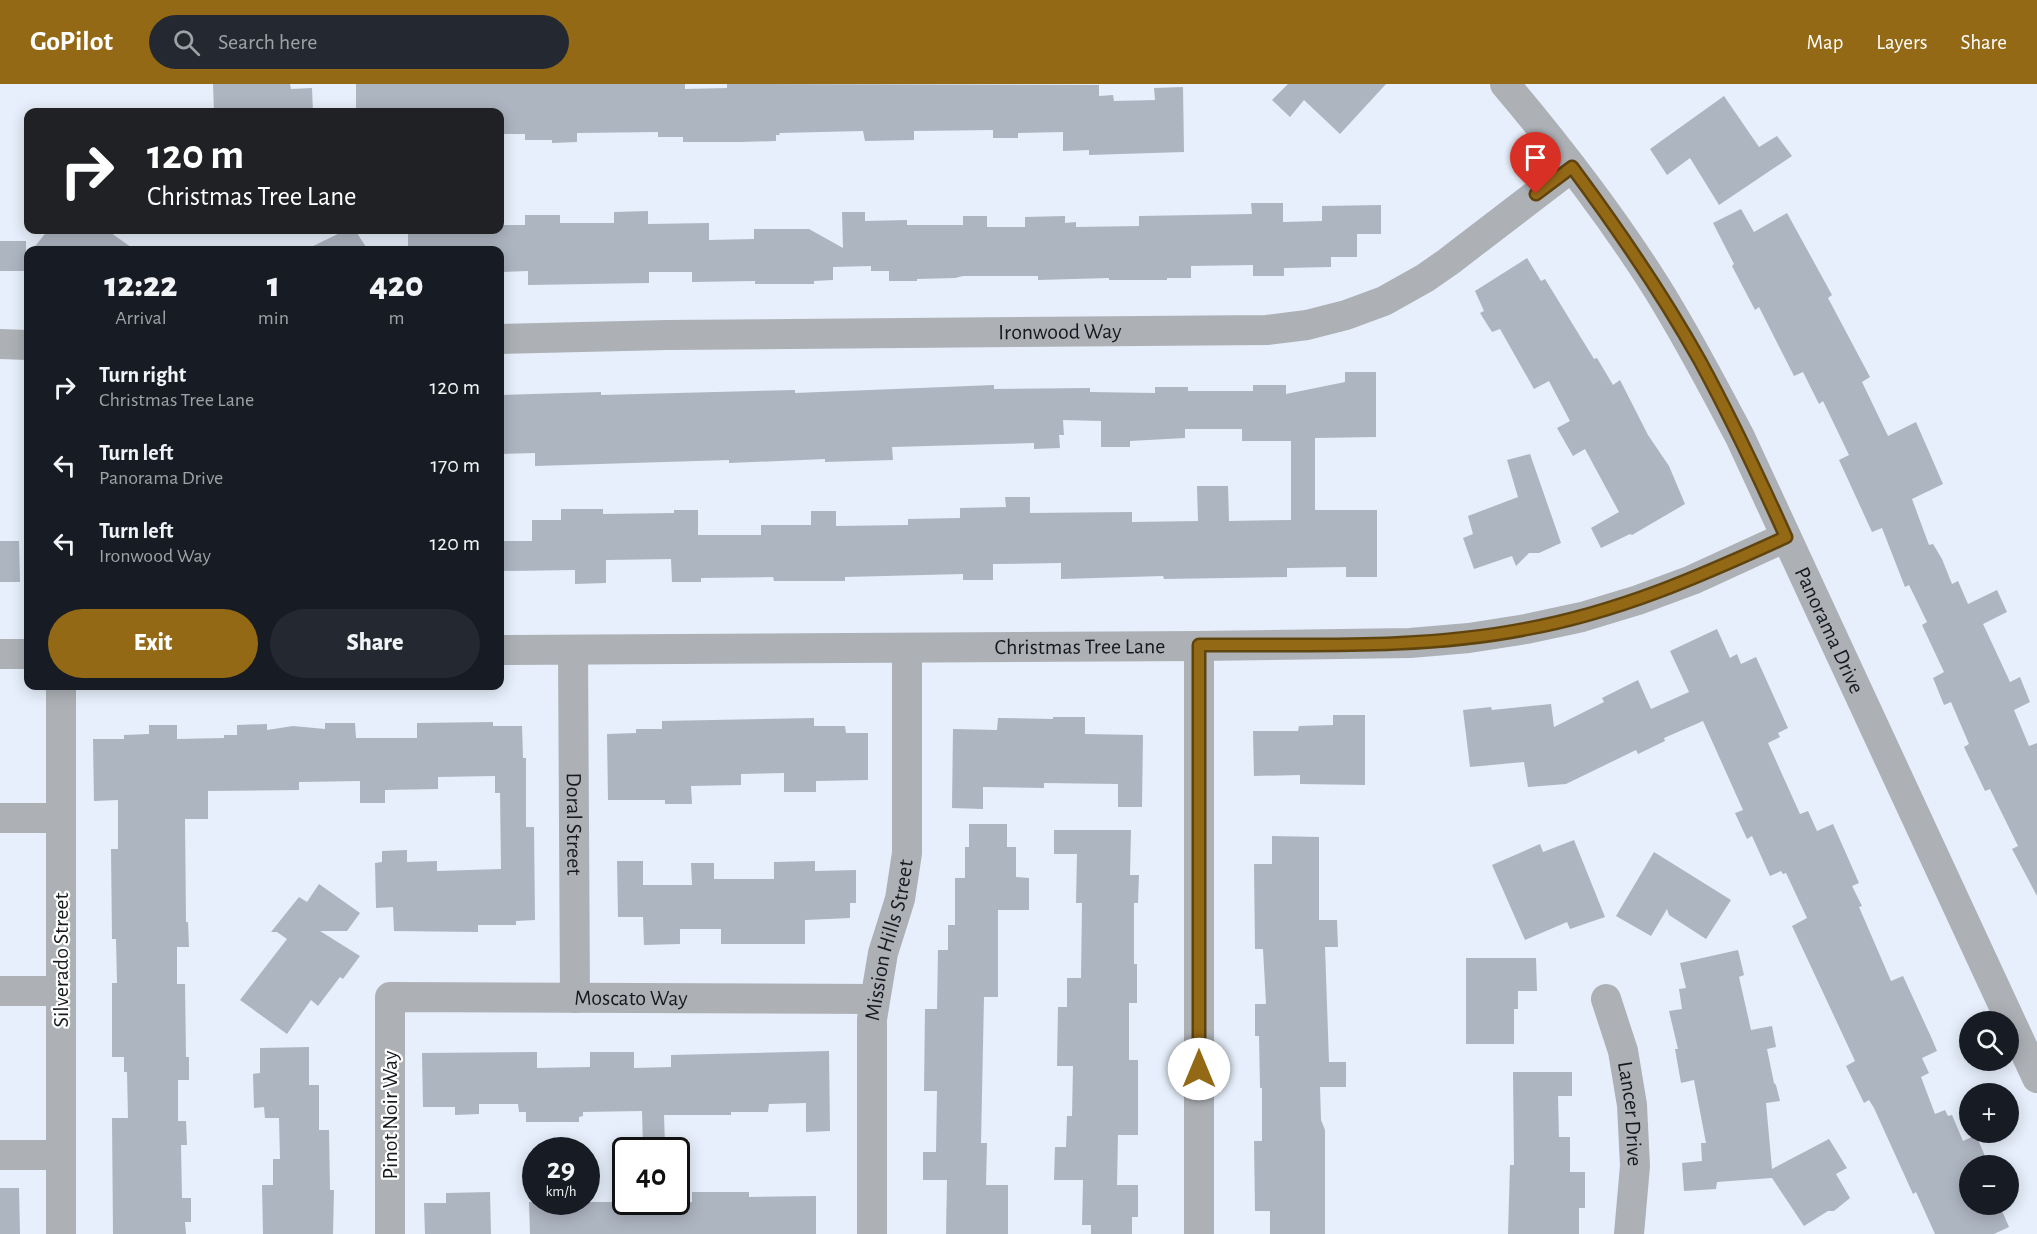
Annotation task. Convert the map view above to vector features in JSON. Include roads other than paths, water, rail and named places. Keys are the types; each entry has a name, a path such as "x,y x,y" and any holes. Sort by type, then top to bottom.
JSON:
{"street":[{"name":"Panorama Drive","path":"1505,84 1606,213 1655,285 1699,360 1740,437 2037,1078"},
{"name":"Ironwood Way","path":"504,339 667,335 1267,330 1307,325 1346,315 1384,301 1425,278 1572,167"},
{"path":"0,344 24,345"},
{"name":"Christmas Tree Lane","path":"504,650 1410,643 1469,638 1582,617 1638,600 1692,580 1786,537"},
{"path":"1199,645 1199,1234"},
{"name":"Mission Hills Street","path":"872,1234 872,1019 883,953 900,899 907,853 907,648"},
{"name":"Doral Street","path":"573,650 575,998"},
{"path":"0,654 24,654"},
{"name":"Silverado Street","path":"61,690 61,1234"},
{"path":"0,818 61,818"},
{"path":"0,991 61,990"},
{"name":"Moscato Way","path":"390,997 874,999"},
{"name":"Pinot Noir Way","path":"390,997 390,1234"},
{"name":"Lancer Drive","path":"1606,999 1623,1052 1632,1105 1635,1166 1629,1234"},
{"path":"0,1155 61,1155"}]}
